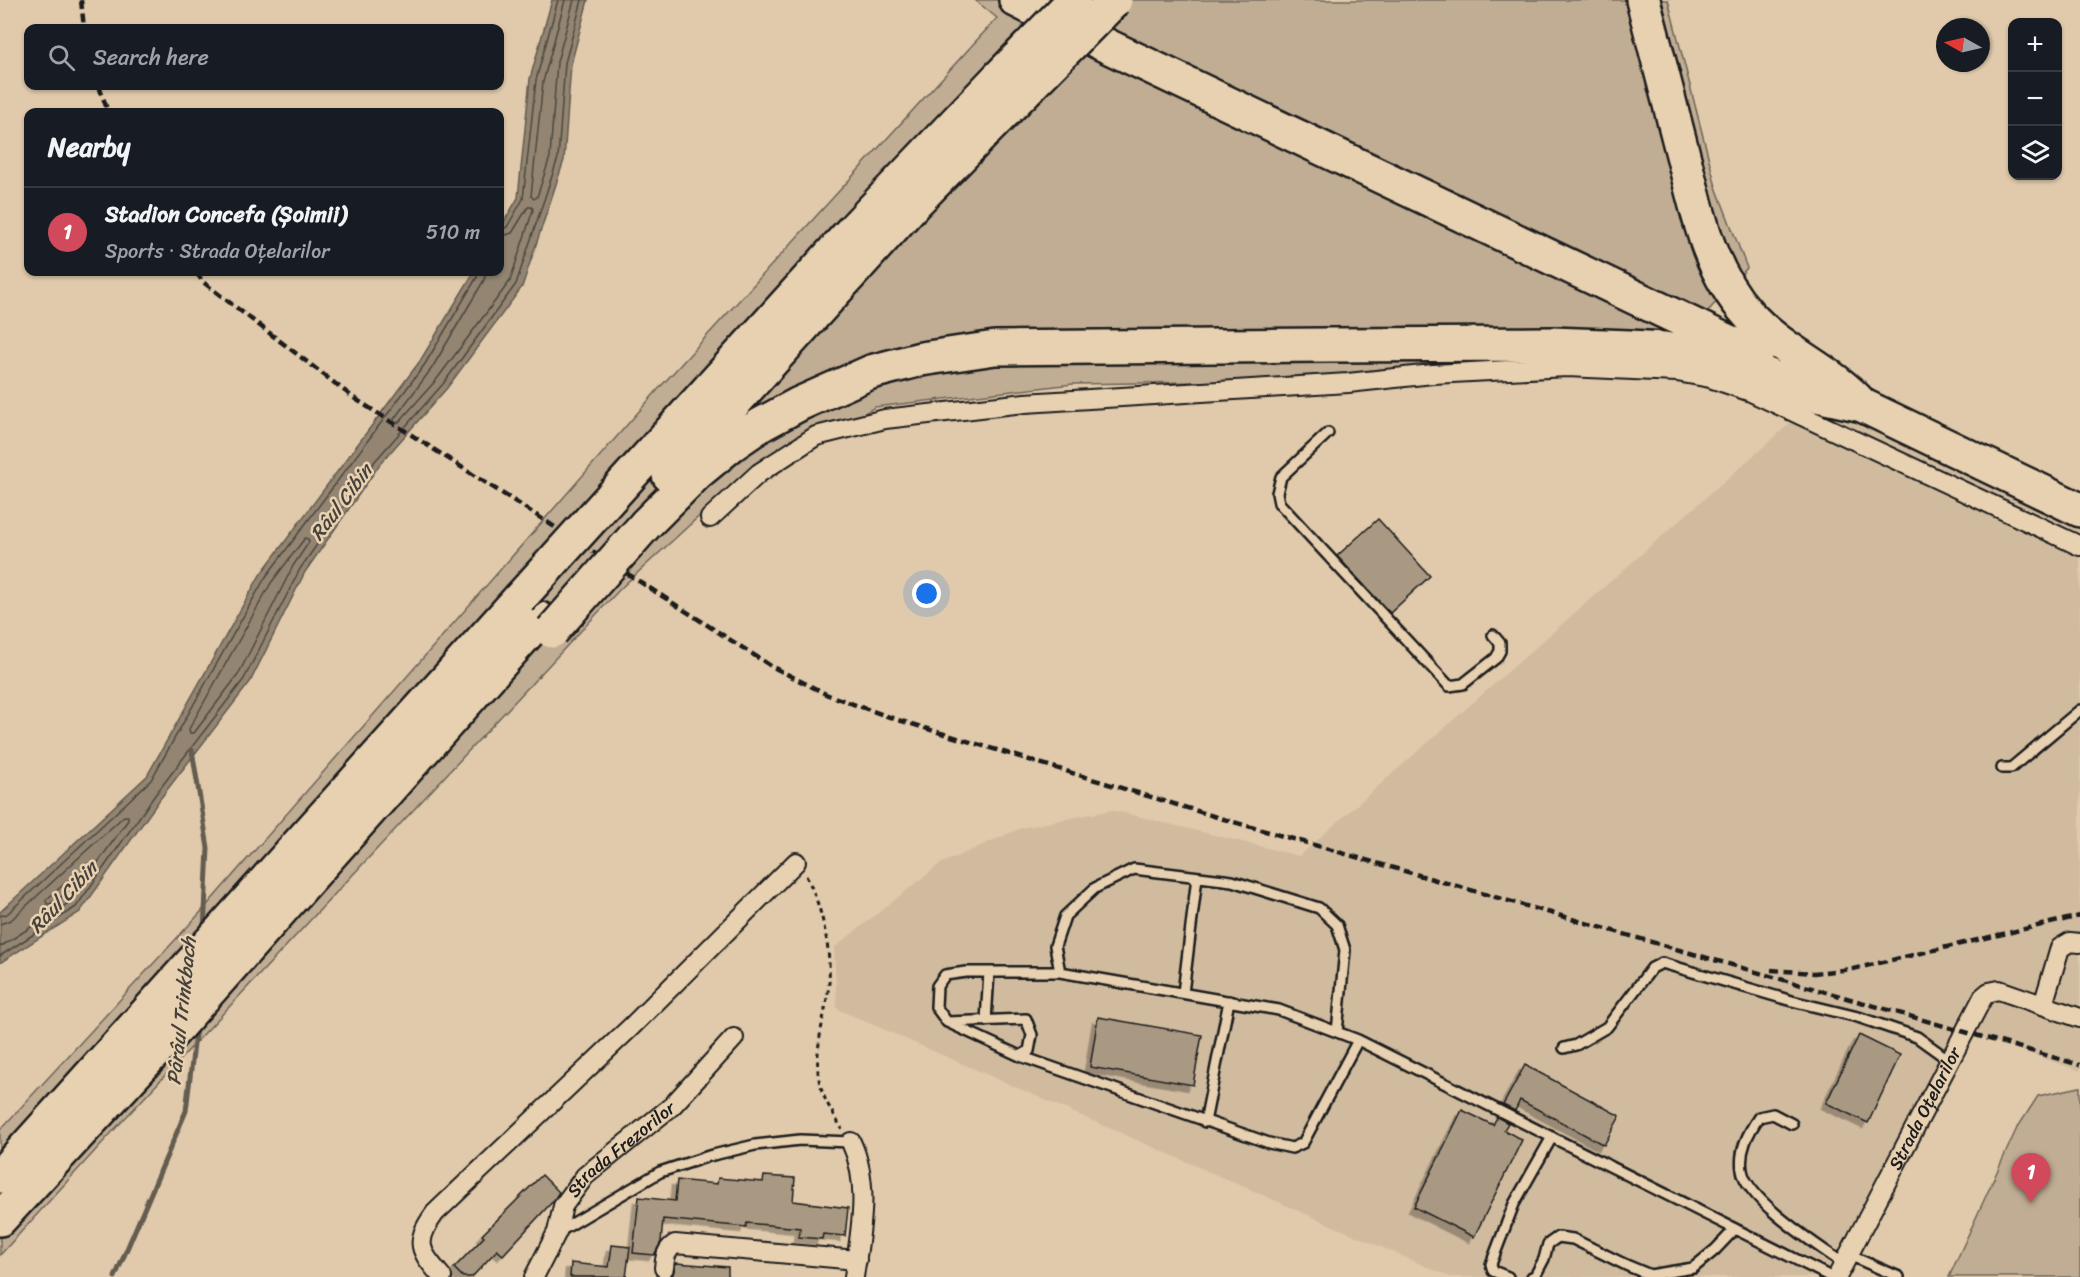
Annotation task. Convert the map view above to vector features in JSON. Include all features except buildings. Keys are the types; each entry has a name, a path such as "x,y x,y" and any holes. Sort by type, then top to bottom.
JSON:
{"highway":[{"path":"1016,0 1101,43 2080,510"},
{"path":"1003,80 1052,0"},
{"path":"0,1176 277,868 530,610 623,505 852,231 1003,80 1074,0"},
{"path":"1003,80 1115,0"},
{"path":"1643,0 1703,231 1720,275 1733,297 1764,330 1797,356 1833,378 1862,405"},
{"path":"0,1219 355,830 530,610 623,505 697,473 731,445 762,424 799,404 871,372 921,359 995,348 1552,344 1664,349 1724,361 1752,369 1816,395 1862,405"}],"street":[{"path":"710,518 759,473 816,436 885,419 1025,402 1348,383 1433,374 1590,368 1677,372 1710,378 1751,392 2080,546"},
{"path":"442,1277 425,1258 421,1245 423,1229 435,1213 632,1026 796,862"},
{"path":"2043,1005 2060,948 2070,942 2080,943"},
{"name":"Strada Oțelarilor","path":"1840,1268 1983,997 1989,992 1999,990 2080,1018"},
{"name":"Strada Frezorilor","path":"534,1277 558,1232 562,1206 585,1176 672,1106 734,1038"},
{"path":"664,1268 666,1254 675,1244 856,1268 863,1213 862,1175 858,1155 851,1142"}],"lane":[{"path":"1328,433 1281,477 1277,494 1279,503 1449,686 1463,684 1496,658 1500,651 1500,643 1493,635"},
{"path":"2002,768 2012,768 2080,710"},
{"path":"1060,972 1055,946 1065,916 1095,888 1134,869 1232,881 1319,908 1337,926 1345,950 1337,1032"},
{"path":"1183,993 1197,877"},
{"path":"1564,1048 1576,1045 1607,1027 1652,968 1662,963 1792,1001 1858,1017 1917,1037 1950,1060"},
{"path":"986,1021 989,972"},
{"path":"1358,1040 1303,1143 1292,1148 1205,1122 1020,1056 947,1022 936,1006 937,986 945,975 989,972 1060,972 1279,1010 1358,1040 1735,1229 1840,1268 1899,1277"},
{"path":"1205,1122 1229,1001"},
{"path":"947,1022 1026,1019 1032,1035 1029,1051 1020,1056"},
{"path":"1792,1124 1773,1114 1759,1117 1743,1147 1742,1169 1747,1184 1784,1220 1840,1268"},
{"path":"1508,1277 1493,1271 1491,1264 1514,1204 1552,1137"},
{"path":"558,1232 660,1172 709,1156 755,1145 800,1140 851,1142"},
{"path":"1532,1277 1535,1276 1544,1258 1548,1244 1558,1237 1573,1239 1650,1275 1693,1268 1735,1229"}],"path":[{"path":"796,862 807,878 828,941 829,990 822,1028 819,1077 823,1096 851,1142"}],"shaded area":[{"path":"975,0 1668,0 1716,187 1747,268 1650,375 1073,384 875,407 720,497 621,588 0,1255 0,1130 200,913 662,385 997,18"},
{"path":"1813,403 2080,512 2080,1071 1961,1030 1830,1277 1450,1277 837,1009 834,948 940,864 1021,828 1112,810 1299,856"},
{"path":"2080,1087 2080,1277 1949,1277 2016,1130 2038,1096"}],"water":[{"name":"Râul Cibin","path":"552,0 588,0 571,64 564,160 522,287 447,388 380,464 305,572 250,682 160,799 80,912 0,963 0,912 147,776 260,575 420,361 472,276 504,276 504,221 518,198 530,79"}],"waterway":[{"name":"Pârâul Trinkbach","path":"192,750 208,848 204,931"},
{"name":"Pârâul Trinkbach","path":"115,1277 186,1111 196,1027"}],"railway":[{"path":"81,0 84,24"},
{"path":"100,90 107,108"},
{"path":"199,276 203,282 354,398 771,666 828,695 895,719 1220,818 2080,1065"},
{"path":"1771,970 1814,973 1853,969 2080,916"}],"place":[{"name":"Stadion Concefa (Șoimii)","path":"2031,1203"}]}
